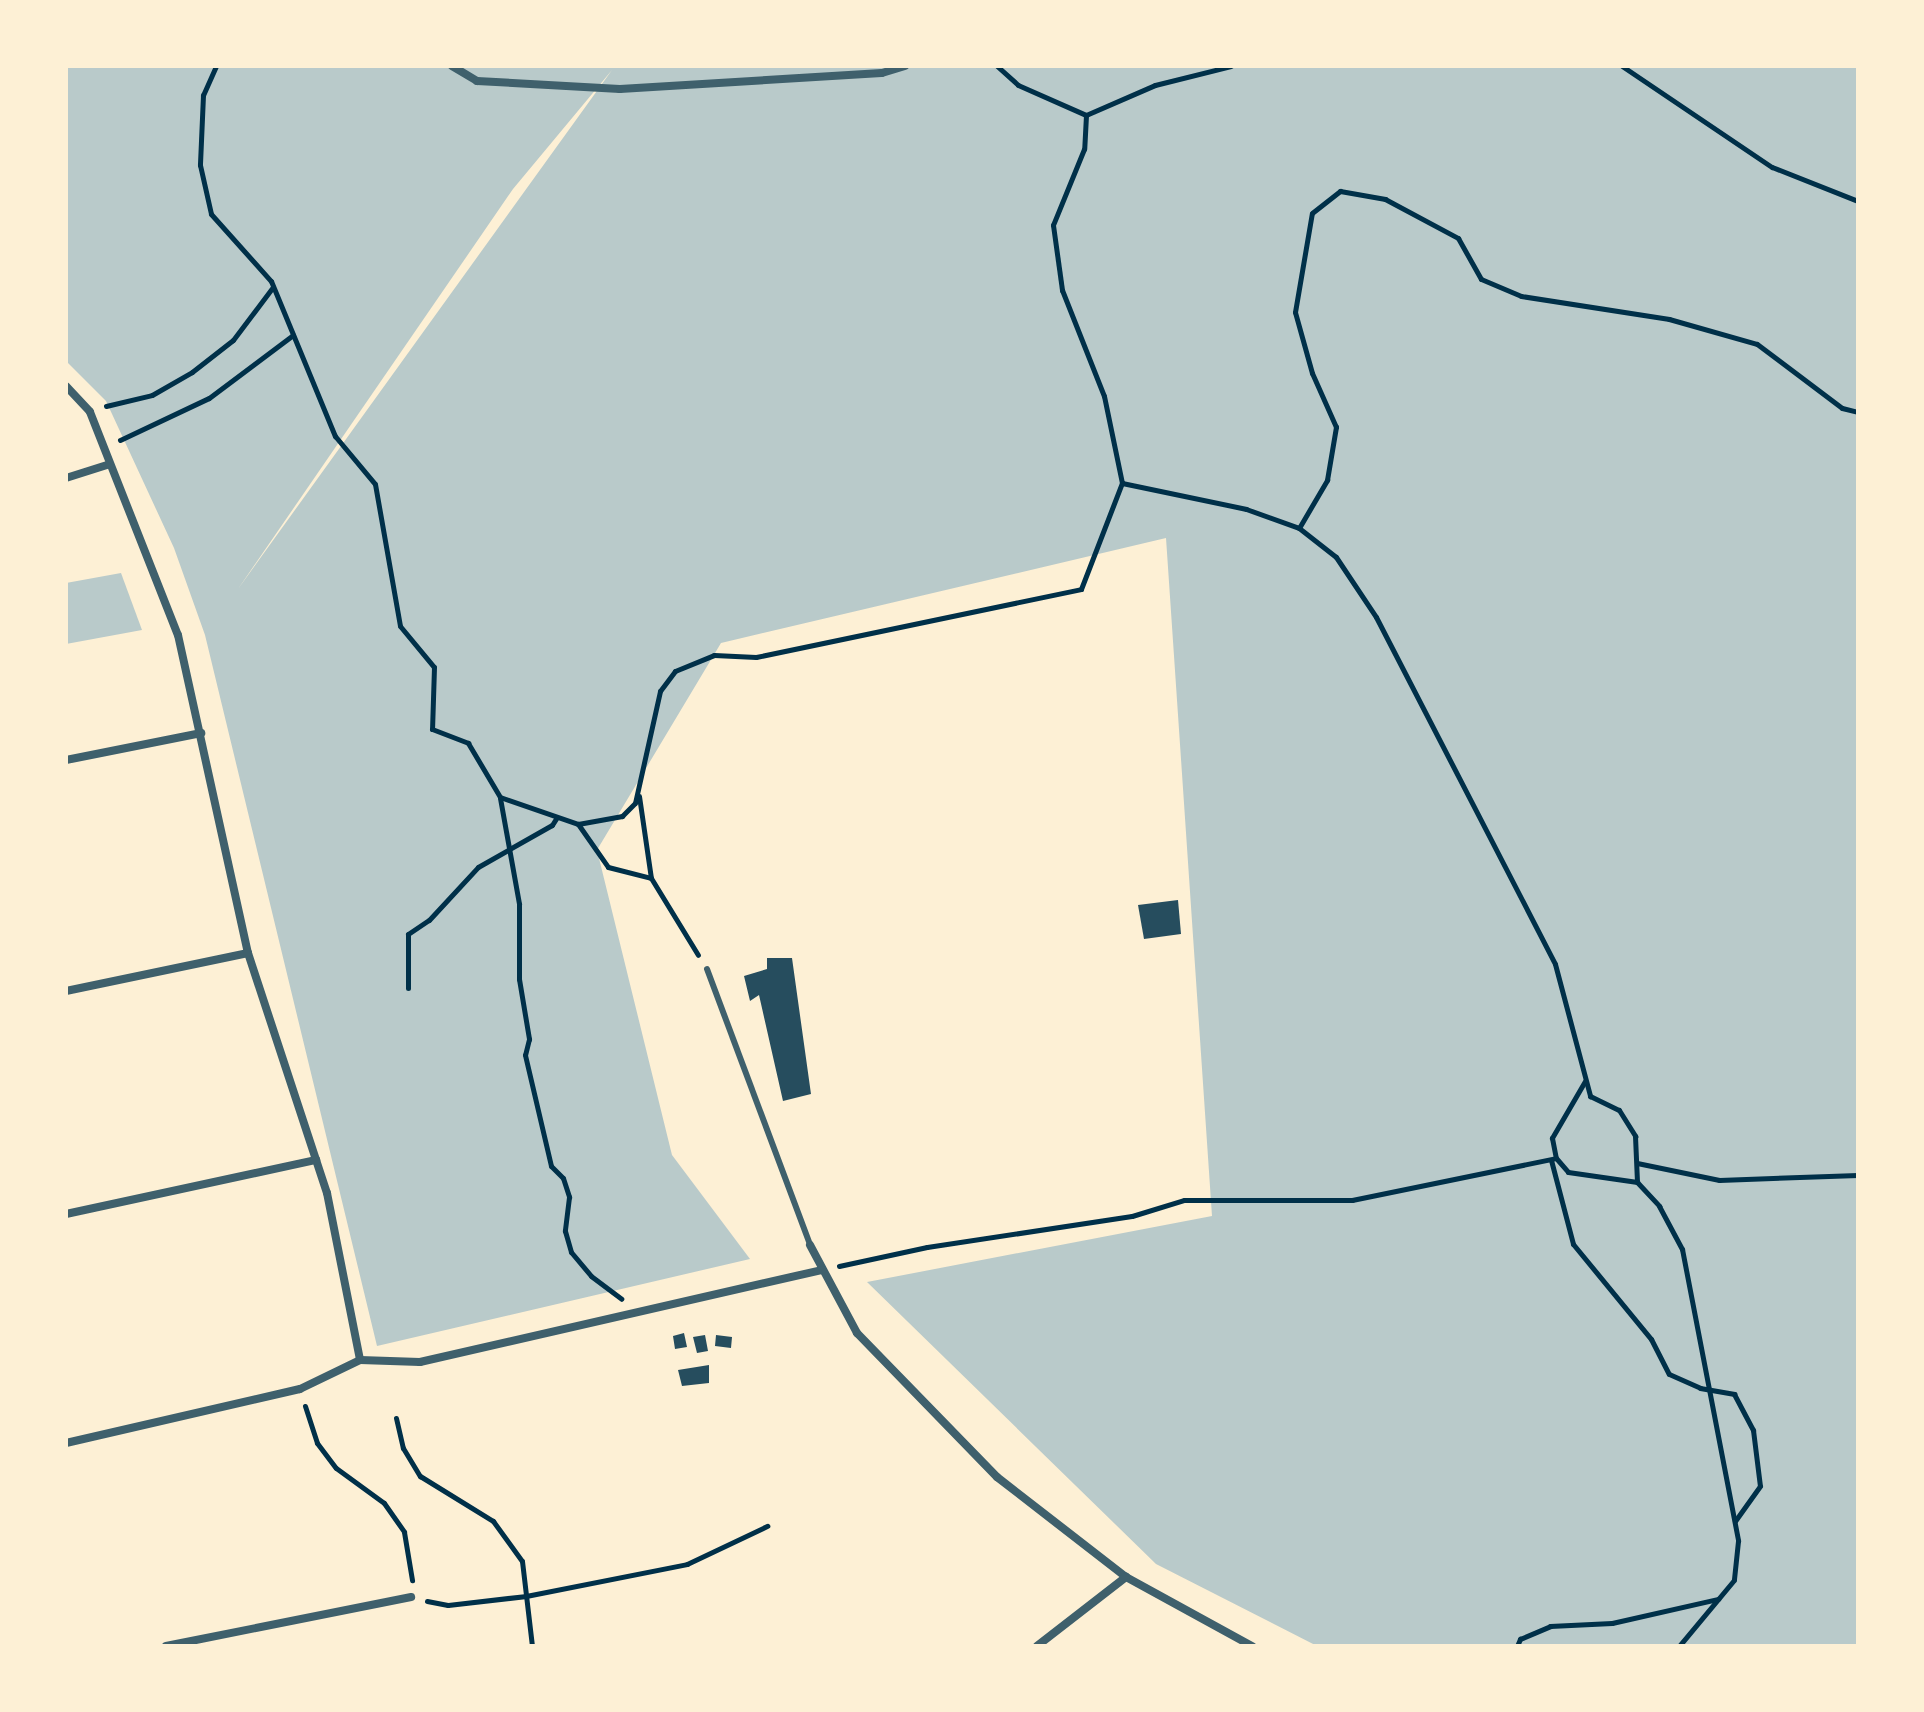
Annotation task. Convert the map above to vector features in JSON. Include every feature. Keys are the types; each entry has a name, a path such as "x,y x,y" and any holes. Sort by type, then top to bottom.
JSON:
{"street":[{"path":"452,66 477,81 620,89 882,73 905,66"},
{"path":"66,386 90,412 101,450 178,635 248,953 316,1160 353,1308 360,1360"},
{"path":"66,478 107,465"},
{"path":"66,760 201,733"},
{"path":"66,991 248,953"},
{"path":"66,1214 316,1160"},
{"path":"810,1245 857,1333 997,1477 1126,1577 1252,1646"},
{"path":"66,1443 300,1389 360,1360 420,1362 823,1270"},
{"path":"1037,1646 1126,1577"},
{"path":"166,1646 411,1597"}],"lane":[{"path":"707,969 810,1245"}],"path":[{"path":"216,66 203,95 200,165 211,214 273,287 335,436 375,484 400,626 434,667 432,729 468,743 500,797 519,904 519,979 529,1039 525,1055 551,1166 563,1178 569,1197 565,1231 571,1252 591,1276 638,1311"},
{"path":"997,66 1018,85 1086,115 1155,85 1231,66"},
{"path":"1622,66 1772,167 1858,201"},
{"path":"707,969 651,878 639,796 660,691 675,671 714,655 756,657 1081,589 1122,483 1104,396 1062,290 1053,225 1084,149 1086,115"},
{"path":"1299,528 1327,480 1336,427 1312,373 1295,312 1312,213 1340,191 1385,199 1458,238 1481,279 1521,296 1669,319 1757,344 1842,408 1858,412"},
{"path":"90,412 152,395 192,372 233,340 273,287"},
{"path":"101,450 209,398 293,335"},
{"path":"1122,483 1246,509 1299,528 1336,557 1376,617 1555,964 1590,1096 1619,1110 1635,1136 1637,1182"},
{"path":"500,797 578,824 622,816 639,796"},
{"path":"408,988 408,934 429,920 478,867 552,825 557,817"},
{"path":"578,824 608,867 651,878"},
{"path":"1585,1079 1552,1138 1573,1244 1651,1339 1669,1374 1712,1390 1734,1394 1753,1430 1759,1456 1760,1486 1735,1521"},
{"path":"1554,1159 1568,1172 1637,1182 1659,1206 1682,1249 1712,1390 1735,1521 1734,1580 1679,1646"},
{"path":"823,1270 927,1247 1132,1216 1184,1200 1352,1200 1554,1159"},
{"path":"1636,1163 1719,1180 1858,1175"},
{"path":"300,1389 317,1443 336,1468 384,1503 404,1532 413,1563 411,1597 448,1605 526,1596 687,1564 767,1526"},
{"path":"396,1418 403,1448 420,1476 493,1521 522,1561 532,1646"},
{"path":"1517,1646 1520,1639 1550,1626 1612,1623 1718,1599"}],"shaded area":[{"path":"66,66 1858,66 1858,1646 1317,1646 1156,1564 867,1282 1212,1216 1166,538 721,643 597,850 672,1155 750,1259 377,1346 205,635 174,548 106,401 66,361","holes":["612,70 238,589 513,189"]},
{"path":"121,573 142,630 66,644 66,583"}],"building":[{"path":"1178,900 1181,934 1144,939 1138,905"},
{"path":"767,958 792,958 811,1094 783,1101 759,995 750,1001 744,976 767,969"},
{"path":"684,1333 687,1347 675,1349 673,1336"},
{"path":"705,1335 708,1351 697,1353 693,1337"},
{"path":"716,1335 732,1337 731,1348 715,1346"},
{"path":"709,1365 709,1383 682,1386 678,1370"}]}
